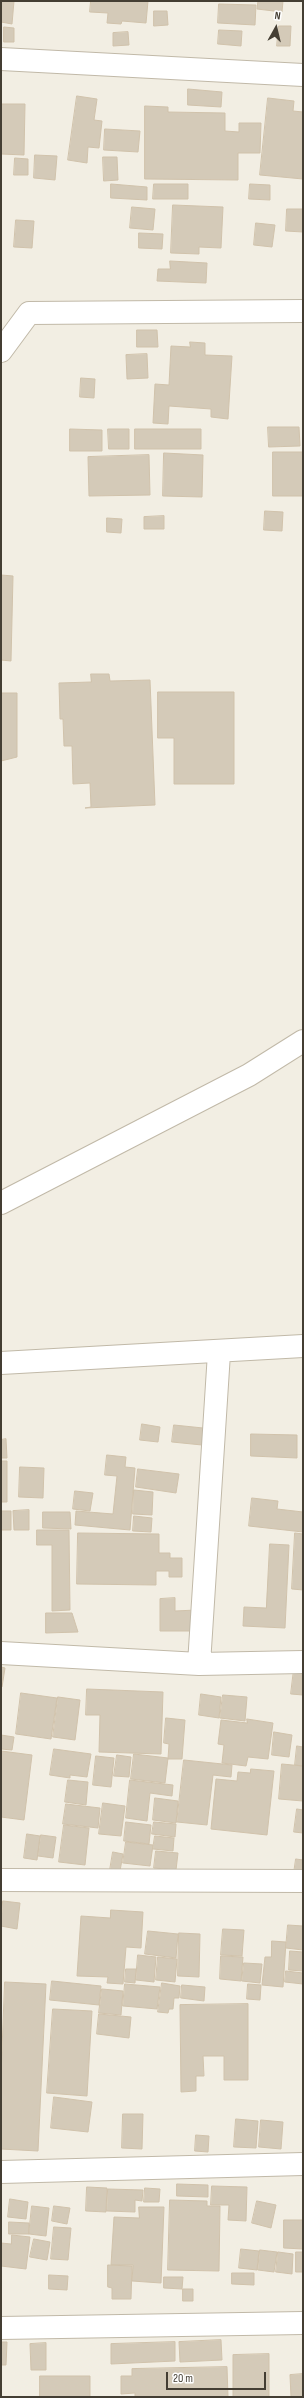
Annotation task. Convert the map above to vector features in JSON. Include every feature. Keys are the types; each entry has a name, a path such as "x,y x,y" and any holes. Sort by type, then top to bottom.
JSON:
{"street":[{"path":"1,59 303,75"},
{"path":"1,352 29,313 303,311"},
{"path":"1,1203 249,1074 303,1041"},
{"path":"1,1363 219,1353 303,1346"},
{"path":"199,1664 219,1353"},
{"path":"1,1653 199,1664 303,1662"},
{"path":"1,1880 303,1881"},
{"path":"1,2172 303,2164"},
{"path":"1,2328 303,2323"}],"building":[{"path":"1,1 14,1 12,24 1,22"},
{"path":"91,1 148,1 146,23 122,21 121,24 107,23 108,13 90,12"},
{"path":"258,1 283,1 282,12 257,9"},
{"path":"219,4 256,5 255,25 218,23"},
{"path":"154,11 167,11 168,25 154,26"},
{"path":"279,26 291,26 290,46 277,46"},
{"path":"4,27 14,28 14,42 4,42"},
{"path":"219,30 242,31 241,46 218,44"},
{"path":"128,32 129,45 113,46 113,33"},
{"path":"188,89 222,92 221,107 188,105"},
{"path":"77,96 97,99 94,120 102,121 99,148 88,147 87,163 68,160"},
{"path":"268,98 294,101 293,111 303,112 303,179 260,175"},
{"path":"1,104 25,104 24,155 1,154"},
{"path":"145,106 168,107 168,112 225,113 225,131 239,132 239,123 261,123 260,153 238,153 238,180 145,179"},
{"path":"105,129 140,131 138,152 104,150"},
{"path":"35,155 57,156 55,180 34,178"},
{"path":"103,157 117,157 118,180 104,181"},
{"path":"15,158 28,159 28,175 14,175"},
{"path":"111,184 147,187 147,200 111,198"},
{"path":"154,184 188,184 188,199 153,199"},
{"path":"250,184 270,185 270,200 249,199"},
{"path":"173,205 223,207 221,248 199,247 199,254 171,253"},
{"path":"132,207 155,209 153,230 130,228"},
{"path":"287,209 303,209 303,232 286,231"},
{"path":"16,220 34,221 32,248 14,247"},
{"path":"256,223 275,225 272,247 254,245"},
{"path":"139,233 163,234 162,249 139,248"},
{"path":"170,261 207,263 206,283 157,281 158,269 170,269"},
{"path":"137,330 157,330 158,347 137,347"},
{"path":"190,342 205,343 205,355 232,356 228,419 211,417 211,409 169,406 168,424 153,423 155,384 169,385 171,346 190,347"},
{"path":"147,354 148,378 127,379 126,355"},
{"path":"81,378 95,379 94,398 80,397"},
{"path":"268,427 299,427 300,446 269,447"},
{"path":"70,429 102,430 102,451 70,451"},
{"path":"108,429 129,429 129,449 109,449"},
{"path":"135,429 201,429 201,449 135,449"},
{"path":"273,452 303,452 303,496 273,496"},
{"path":"164,453 203,455 202,497 163,496"},
{"path":"149,455 150,495 89,496 88,457"},
{"path":"265,511 283,512 282,531 264,530"},
{"path":"164,516 164,529 144,529 144,517"},
{"path":"107,518 122,519 121,533 107,532"},
{"path":"1,575 13,576 11,661 1,660"},
{"path":"91,674 109,674 110,681 150,680 155,805 85,808 91,807 90,783 73,784 72,746 64,746 63,719 60,719 59,683 91,682"},
{"path":"158,692 234,692 234,784 174,784 174,738 158,738"},
{"path":"1,693 17,693 17,757 1,761"},
{"path":"142,1424 160,1427 158,1442 140,1440"},
{"path":"174,1425 203,1428 202,1445 172,1442"},
{"path":"251,1434 297,1435 297,1458 251,1456"},
{"path":"6,1439 7,1458 1,1458 1,1440"},
{"path":"107,1455 126,1457 125,1467 135,1468 130,1530 75,1525 76,1511 113,1514 117,1476 105,1475"},
{"path":"1,1461 7,1461 7,1502 1,1502"},
{"path":"20,1467 44,1468 43,1498 19,1497"},
{"path":"138,1469 179,1474 176,1493 136,1487"},
{"path":"134,1490 153,1492 152,1515 133,1514"},
{"path":"75,1491 93,1493 90,1511 73,1509"},
{"path":"252,1498 278,1501 277,1509 303,1512 303,1532 249,1526"},
{"path":"29,1510 29,1530 14,1530 13,1511"},
{"path":"1,1511 11,1511 11,1530 1,1530"},
{"path":"43,1512 70,1512 71,1529 43,1528"},
{"path":"134,1516 152,1518 151,1532 133,1531"},
{"path":"37,1530 69,1530 70,1610 52,1611 52,1545 37,1545"},
{"path":"78,1533 159,1534 159,1553 170,1553 170,1558 182,1558 182,1577 169,1577 169,1571 156,1571 156,1585 77,1584"},
{"path":"295,1533 303,1534 303,1590 292,1589"},
{"path":"270,1544 289,1545 285,1628 243,1626 244,1607 266,1608"},
{"path":"175,1598 175,1611 196,1610 196,1631 160,1631 160,1599"},
{"path":"46,1613 72,1613 78,1632 46,1633"},
{"path":"1,1667 5,1668 2,1687 1,1687"},
{"path":"294,1669 303,1670 303,1695 291,1694"},
{"path":"87,1689 163,1692 161,1754 99,1752 100,1715 86,1715"},
{"path":"21,1693 57,1698 51,1739 16,1734"},
{"path":"201,1694 221,1697 219,1718 199,1715"},
{"path":"223,1695 247,1697 245,1721 220,1718"},
{"path":"58,1697 80,1700 75,1740 53,1737"},
{"path":"166,1718 185,1720 182,1759 168,1759 169,1744 164,1743"},
{"path":"247,1719 273,1723 268,1759 248,1757 246,1766 222,1763 224,1745 218,1744 221,1720 247,1723"},
{"path":"274,1732 292,1735 289,1757 272,1755"},
{"path":"1,1735 14,1737 12,1750 1,1749"},
{"path":"297,1746 303,1747 303,1766 295,1765"},
{"path":"54,1749 91,1754 87,1777 70,1775 70,1778 50,1775"},
{"path":"1,1751 32,1755 24,1820 1,1817"},
{"path":"134,1754 168,1758 165,1783 131,1779"},
{"path":"117,1755 131,1757 129,1777 114,1776"},
{"path":"96,1756 114,1758 111,1787 93,1785"},
{"path":"184,1760 232,1765 231,1777 213,1775 207,1825 177,1822"},
{"path":"282,1764 303,1766 303,1801 279,1799"},
{"path":"251,1769 274,1771 267,1835 211,1829 216,1779 237,1781 238,1772 250,1773"},
{"path":"68,1780 88,1782 86,1805 65,1802"},
{"path":"130,1780 173,1785 172,1796 150,1793 147,1821 126,1818"},
{"path":"155,1798 178,1801 176,1823 153,1820"},
{"path":"103,1803 125,1806 121,1836 99,1834"},
{"path":"66,1804 100,1808 98,1828 63,1824"},
{"path":"297,1809 303,1810 303,1833 294,1832"},
{"path":"126,1822 151,1825 149,1844 124,1841"},
{"path":"154,1822 176,1824 175,1837 152,1834"},
{"path":"64,1825 89,1828 85,1865 59,1862"},
{"path":"27,1834 40,1836 37,1860 24,1858"},
{"path":"41,1835 56,1837 53,1858 38,1856"},
{"path":"155,1836 174,1838 173,1851 153,1849"},
{"path":"126,1842 153,1845 150,1866 123,1863"},
{"path":"156,1851 178,1853 176,1870 154,1868"},
{"path":"113,1852 123,1854 120,1871 110,1870"},
{"path":"296,1859 303,1860 303,1874 294,1873"},
{"path":"3,1901 20,1903 17,1929 1,1926"},
{"path":"111,1910 143,1912 141,1948 126,1947 123,1984 107,1983 108,1977 77,1976 81,1916 110,1918"},
{"path":"288,1925 303,1926 303,1950 286,1948"},
{"path":"223,1929 244,1930 242,1956 221,1955"},
{"path":"148,1931 178,1934 176,1958 145,1954"},
{"path":"179,1933 200,1934 199,1977 178,1976"},
{"path":"272,1941 286,1942 283,1987 262,1985 265,1957 271,1957"},
{"path":"290,1951 303,1952 303,1971 289,1970"},
{"path":"138,1955 156,1957 154,1982 136,1980"},
{"path":"221,1956 243,1957 241,1981 220,1979"},
{"path":"158,1957 177,1959 175,1982 156,1980"},
{"path":"244,1963 262,1964 260,1983 242,1981"},
{"path":"126,1969 136,1969 135,1983 125,1982"},
{"path":"286,1971 303,1973 303,1984 285,1982"},
{"path":"52,1981 101,1986 99,2005 50,2000"},
{"path":"5,1982 46,1984 38,2151 1,2149 1,2076"},
{"path":"162,1983 180,1986 179,1998 174,1998 173,2009 169,2009 168,2013 158,2012"},
{"path":"125,1984 160,1987 157,2009 123,2006"},
{"path":"248,1984 261,1985 260,2000 247,1999"},
{"path":"182,1985 205,1987 204,2001 181,1998"},
{"path":"102,1989 123,1991 121,2015 99,2013"},
{"path":"248,2004 248,2080 224,2080 224,2056 203,2056 204,2076 196,2076 196,2091 181,2092 180,2005"},
{"path":"53,2009 92,2011 87,2096 47,2093"},
{"path":"99,2014 131,2017 129,2038 97,2034"},
{"path":"54,2097 92,2102 88,2132 51,2128"},
{"path":"123,2114 143,2114 142,2149 122,2148"},
{"path":"236,2119 258,2121 256,2148 234,2147"},
{"path":"261,2120 283,2122 281,2149 259,2147"},
{"path":"196,2135 209,2136 208,2152 195,2151"},
{"path":"177,2184 208,2185 208,2197 177,2196"},
{"path":"212,2186 247,2187 246,2221 228,2220 229,2205 211,2205"},
{"path":"87,2187 107,2188 106,2212 86,2211"},
{"path":"145,2188 160,2189 159,2202 144,2202"},
{"path":"108,2189 143,2190 142,2201 135,2200 135,2212 107,2211"},
{"path":"10,2199 28,2202 26,2219 8,2217"},
{"path":"170,2200 207,2201 207,2206 220,2206 219,2271 168,2270"},
{"path":"257,2201 276,2205 271,2228 252,2223"},
{"path":"32,2206 49,2208 46,2236 29,2234"},
{"path":"54,2206 70,2208 67,2224 52,2221"},
{"path":"139,2207 164,2207 161,2283 132,2281 133,2265 111,2265 114,2217 139,2218"},
{"path":"284,2220 303,2220 303,2249 284,2248"},
{"path":"9,2222 29,2223 29,2234 9,2234"},
{"path":"54,2227 71,2228 68,2260 51,2259"},
{"path":"12,2235 30,2237 26,2269 1,2266 1,2243 11,2244"},
{"path":"34,2239 50,2242 47,2260 30,2257"},
{"path":"241,2249 259,2251 257,2270 239,2268"},
{"path":"260,2250 277,2252 274,2272 258,2270"},
{"path":"278,2252 293,2254 292,2274 276,2272"},
{"path":"296,2252 303,2252 303,2272 296,2272"},
{"path":"108,2265 132,2266 131,2299 112,2299 112,2288 108,2287"},
{"path":"232,2273 254,2273 254,2285 232,2284"},
{"path":"49,2275 68,2276 67,2290 49,2289"},
{"path":"164,2277 183,2277 182,2289 164,2288"},
{"path":"183,2289 193,2289 193,2301 183,2301"},
{"path":"221,2340 222,2360 180,2362 179,2342"},
{"path":"1,2342 7,2342 6,2365 1,2365"},
{"path":"175,2342 175,2361 111,2364 111,2344"},
{"path":"46,2343 46,2370 31,2370 30,2344"},
{"path":"269,2354 269,2397 233,2397 233,2355"},
{"path":"227,2367 228,2397 135,2397 135,2393 121,2394 121,2376 132,2376 132,2369"},
{"path":"303,2374 303,2397 291,2397 290,2375"},
{"path":"40,2376 90,2376 90,2397 40,2397"}]}
